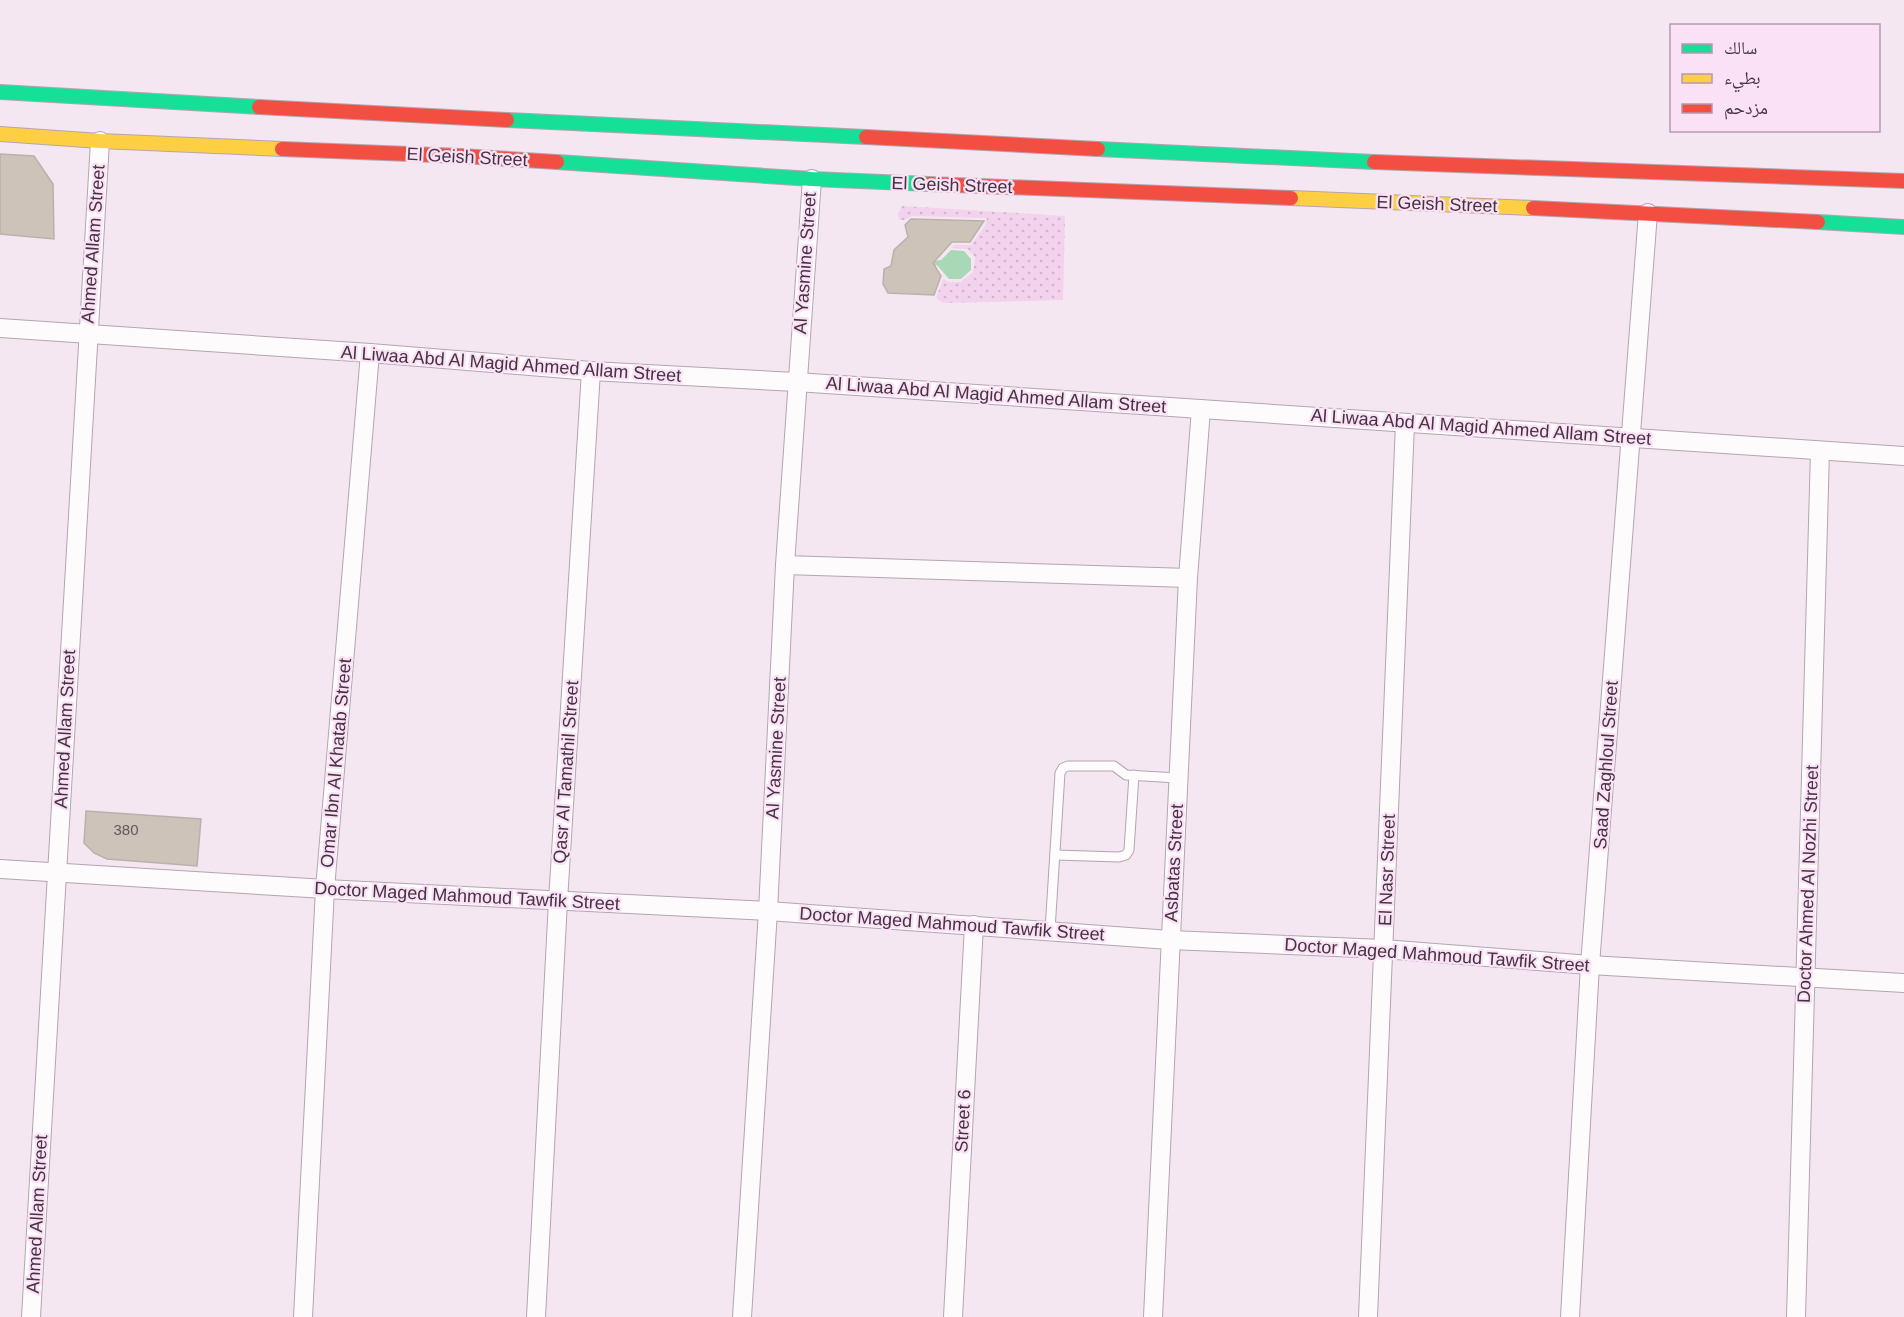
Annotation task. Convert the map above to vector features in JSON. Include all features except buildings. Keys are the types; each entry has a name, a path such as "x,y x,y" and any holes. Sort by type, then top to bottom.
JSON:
{"street":[{"path":"0,92 463,123 1332,165 1904,181"},
{"name":"El Geish Street","path":"0,134 100,141 461,152 812,179 1331,195 1904,226"},
{"name":"Ahmed Allam Street","path":"31,1317 100,141"},
{"name":"Al Yasmine Street","path":"742,1317 768,911 784,565 812,179"},
{"name":"Saad Zaghloul Street","path":"1570,1317 1590,965 1648,213"},
{"name":"Al Liwaa Abd Al Magid Ahmed Allam Street","path":"0,328 370,353 591,371 796,382 1904,456"},
{"name":"Omar Ibn Al Khatab Street","path":"303,1317 325,889 370,353"},
{"name":"Qasr Al Tamathil Street","path":"536,1317 558,901 591,371"},
{"name":"Asbatas Street","path":"1153,1317 1188,578 1201,409"},
{"name":"El Nasr Street","path":"1368,1317 1405,423"},
{"name":"Doctor Ahmed Al Nozhi Street","path":"1796,1317 1820,451"},
{"path":"784,565 1188,578"},
{"name":"Doctor Maged Mahmoud Tawfik Street","path":"0,869 325,889 768,911 1170,940 1383,949 1590,965 1904,983"},
{"name":"Street 6","path":"953,1317 974,925"}],"lane":[{"path":"1050,930 1060,773 1063,768 1068,766 1114,766 1123,774 1178,778"},
{"path":"1055,855 1119,857 1126,855 1129,850 1134,775"}],"shaded area":[{"path":"902,206 1065,216 1063,300 943,303 936,298 943,279 949,282 961,282 973,272 975,258 968,249 952,248 954,245 971,245 985,226 987,218 912,216 899,220 898,214"},
{"path":"951,250 964,251 971,259 971,270 961,279 949,279 937,265 930,268 933,261 941,260"}],"traffic: fast":[{"path":"0,92 259,107"},
{"path":"507,120 866,137"},
{"path":"1098,149 1374,162"},
{"path":"557,162 812,179 929,184"},
{"path":"1818,222 1904,227"}],"traffic: slow":[{"path":"0,134 282,149"},
{"path":"1291,198 1533,208"}],"traffic: jam":[{"path":"259,107 507,120"},
{"path":"866,137 1098,149"},
{"path":"282,149 557,162"},
{"path":"1374,162 1904,181"},
{"path":"929,184 1291,198"},
{"path":"1533,208 1818,222"}]}
